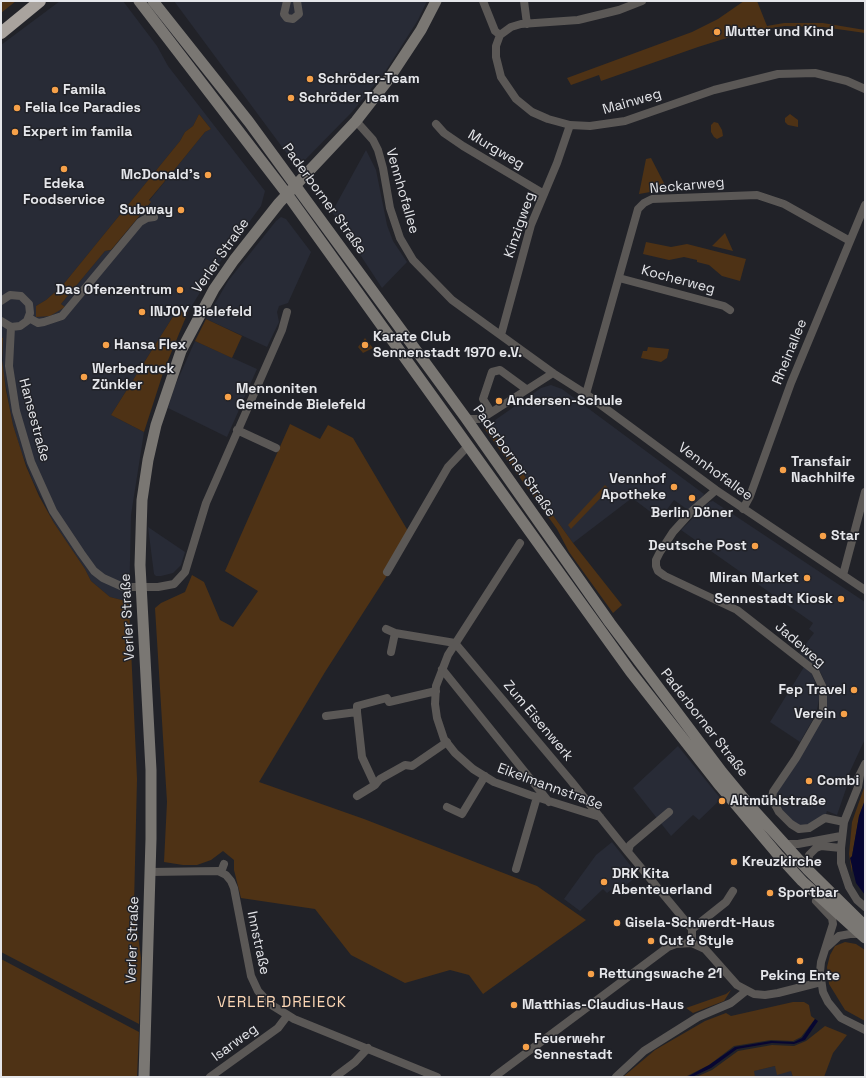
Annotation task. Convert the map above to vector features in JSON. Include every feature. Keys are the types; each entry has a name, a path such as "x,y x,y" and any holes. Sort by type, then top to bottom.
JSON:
{"highway":[{"path":"1,24 28,1"},
{"path":"1,33 40,1"}],"main road":[{"name":"Paderborner Straße","path":"139,1 287,194 630,671 720,786 802,881 863,933"},
{"name":"Paderborner Straße","path":"153,1 296,185 465,416 558,551 642,667 722,772 863,933"},
{"name":"Verler Straße","path":"144,1077 150,872 151,770 141,588 141,516 148,460 156,425 176,366 192,328 214,289 252,236 287,194 356,121 388,80 421,30 436,1"}],"street":[{"path":"288,1 284,14 287,18 293,19 299,14 297,1"},
{"path":"483,1 495,30 500,35 511,27 527,24 578,20 619,10 642,1"},
{"path":"524,1 527,24"},
{"name":"Mainweg","path":"500,35 496,46 496,57 501,77 507,88 519,102 532,112 548,119 570,125 590,126 619,122 745,81 778,74 815,73 847,81 865,89"},
{"name":"Vennhofallee","path":"356,121 372,140 378,150 394,223 400,238 413,260 452,300 553,373 586,394 742,509 865,590"},
{"name":"Murgweg","path":"436,124 444,133 463,146 544,194"},
{"name":"Kinzigweg","path":"501,335 531,225 570,125"},
{"name":"Neckarweg","path":"586,394 638,209 644,203 652,199 757,195 784,204 850,241"},
{"name":"Rheinallee","path":"742,509 750,496 791,383 865,205"},
{"path":"29,318 34,322 44,322 62,316 140,222 147,218 154,217"},
{"name":"Kocherweg","path":"619,278 724,306 730,310"},
{"path":"1,301 10,295 21,296 29,304 30,313 29,318 20,326 11,327 1,321"},
{"name":"Hansestraße","path":"11,327 9,366 13,397 28,453 44,493 68,535 98,574 114,584 141,588 170,585 178,581 186,572 200,518 237,430 282,330 287,312"},
{"path":"491,412 483,399 492,372 500,370 526,389"},
{"path":"465,416 470,419 481,419 553,373"},
{"path":"237,430 276,448"},
{"name":"Paderborner Straße","path":"387,572 448,467 468,446"},
{"name":"Jadeweg","path":"716,490 692,511 673,532 660,552 656,560 656,566 658,571 665,576 737,610 815,671 823,688 823,711 796,758 773,792 772,799 779,812 791,824 799,829 809,828 825,818 844,822"},
{"path":"843,575 865,492"},
{"name":"Eikelmannstraße","path":"520,543 455,643 442,669 436,691 435,704 437,718 447,742 455,753 473,769 494,782 549,802 600,817 692,929"},
{"path":"386,629 395,633 455,643"},
{"path":"391,652 395,633"},
{"name":"Zum Eisenwerk","path":"455,643 600,817"},
{"path":"442,669 549,802"},
{"path":"375,785 362,757 356,712 357,706 387,698 389,702 436,691"},
{"path":"326,716 356,712"},
{"path":"357,796 375,785 380,779 405,765 412,766 447,742"},
{"path":"865,764 848,797 844,810 841,848 841,863 849,887 857,900 865,907"},
{"path":"447,807 462,814 485,776"},
{"path":"516,869 537,798"},
{"path":"628,852 630,845 669,812"},
{"path":"784,844 798,844 842,836"},
{"path":"808,870 809,855 816,848 821,846 841,848"},
{"path":"150,872 221,872 224,864"},
{"name":"Innstraße","path":"221,872 231,881 234,888 248,965 253,982 270,1004 287,1016 437,1077"},
{"path":"802,881 811,896 832,918 833,924 821,962 821,982 828,1002 841,1018 865,1030"},
{"path":"692,943 692,929 726,902 733,891"},
{"path":"826,948 839,936 863,933"},
{"path":"494,1077 668,947 676,944 692,943 699,945 711,954 737,985 746,991 765,995 821,982"},
{"path":"616,1077 644,1051 698,1017 730,1003 746,991"},
{"name":"Isarweg","path":"213,1076 278,1028 287,1016"},
{"path":"334,1077 355,1062 368,1048"}],"shaded area":[{"path":"1,1 16,1 1,13"},
{"path":"60,1 123,1 157,46 168,66 265,191 261,206 212,273 188,312 179,307 111,415 144,432 131,515 129,605 126,601 110,597 91,581 85,569 54,523 33,481 21,451 13,425 3,371 3,338 1,337 1,45","holes":["199,114 211,129 205,132 149,201 151,203 112,250 105,251 61,304 65,307 37,316 36,306 46,300 62,286 180,141 185,132 193,126"]},
{"path":"174,1 427,1 418,20 385,72 352,112 303,162 294,160 288,155"},
{"path":"744,1 757,1 767,26 784,23 823,23 865,30 865,33 823,27 785,26 764,29 730,37 698,47 601,81 599,75 571,85 567,78 692,32 718,19"},
{"path":"199,114 211,129 205,132 149,200 151,202 111,250 105,251 61,304 65,307 50,316 36,317 36,306 46,300 62,286 180,141 185,132 193,126"},
{"path":"790,114 798,120 798,127 788,125 785,122 785,118"},
{"path":"714,122 718,123 722,130 723,136 717,139 711,132 711,125"},
{"path":"366,150 376,170 387,225 393,241 407,262 382,288 332,212"},
{"path":"651,158 667,189 639,194 646,159"},
{"path":"281,217 286,219 311,252 288,303 279,306 277,312 279,322 267,347 206,319 228,281 276,221"},
{"path":"725,233 733,251 712,246"},
{"path":"646,242 671,247 687,244 746,259 740,281 722,276 709,265 697,262 697,260 684,257 669,260 643,254"},
{"path":"179,307 188,312 164,370 144,432 111,415"},
{"path":"206,319 242,336 232,358 195,341"},
{"path":"1,337 3,338 2,360 6,390 13,425 26,466 39,496 54,523 85,569 91,581 110,597 126,601 129,605 137,779 134,905 141,958 139,1024 1,952"},
{"name":"Karate Club Sennenstadt 1970 e.V.","path":"365,338 373,348 363,353 358,347"},
{"path":"195,341 257,369 227,437 168,408 174,388"},
{"path":"648,347 669,349 667,358 661,362 641,358 643,351 647,351"},
{"path":"551,385 562,389 704,494 703,496 688,510 674,500 660,519 632,498 573,543 488,425 541,388"},
{"path":"290,424 320,439 328,425 353,438 408,531 397,560 325,672 259,782 364,819 537,886 586,920 483,994 469,975 450,970 405,983 351,955 315,909 241,898 234,870 234,860 223,851 211,860 197,865 183,865 164,862 167,802 155,608 161,603 185,592 192,575 204,582 220,620 233,627 258,591 225,571"},
{"path":"488,425 573,543 622,605 613,613 569,552 557,529 484,428"},
{"path":"605,485 609,489 571,529 568,525"},
{"path":"713,501 865,602 865,739 846,780 847,786 837,815 827,811 826,814 810,824 800,826 787,816 776,802 777,792 825,713 827,705 827,688 821,673 799,653 814,633 809,629 813,623 681,530 709,502"},
{"path":"148,527 185,552 181,565 173,573 161,576 156,576 154,574"},
{"path":"804,667 812,674 820,695 816,714 800,742 770,722"},
{"path":"678,746 721,799 699,820 693,815 671,836 633,788"},
{"path":"865,785 865,800 859,816 852,856 852,873 849,854 852,822"},
{"path":"865,800 865,895 856,883 850,858 852,856 859,816"},
{"name":"DRK Kita Abenteuerland","path":"612,842 638,875 615,895 611,890 607,893 603,889 580,911 564,899 596,855"},
{"path":"845,942 856,944 865,950 865,1021 845,1010 829,984 827,967 830,955 835,946"},
{"path":"1,959 139,1032 137,1077 1,1077"},
{"path":"731,990 724,1001 693,1013 686,1008 726,994"},
{"path":"793,1002 804,1002 809,1005 811,1016 815,1019 801,1037 793,1041 771,1040 734,1046 709,1065 685,1077 623,1077 655,1050 705,1021 726,1013 731,1016"},
{"path":"815,1019 818,1021 805,1040 794,1044 772,1043 737,1049 711,1068 692,1077 687,1077 709,1065 735,1047 771,1041 794,1042 802,1038"},
{"path":"825,1026 847,1035 833,1053 824,1077 793,1077 791,1071 777,1075 775,1066 754,1071 755,1077 696,1077 712,1070 738,1051 772,1045 794,1046 806,1041"},
{"path":"775,1066 791,1071 793,1077 755,1077 753,1071"}],"place":[{"name":"Mutter und Kind","path":"717,32"},
{"name":"Schröder-Team","path":"310,79"},
{"name":"Famila","path":"55,90"},
{"name":"Schröder Team","path":"291,98"},
{"name":"Felia Ice Paradies","path":"17,108"},
{"name":"Expert im famila","path":"15,132"},
{"name":"Edeka Foodservice","path":"64,169"},
{"name":"McDonald's","path":"208,175"},
{"name":"Subway","path":"181,210"},
{"name":"Das Ofenzentrum","path":"180,290"},
{"name":"INJOY Bielefeld","path":"142,312"},
{"name":"Hansa Flex","path":"106,345"},
{"name":"Karate Club Sennenstadt 1970 e.V.","path":"365,345"},
{"name":"Werbedruck Zünkler","path":"84,377"},
{"name":"Mennoniten Gemeinde Bielefeld","path":"228,397"},
{"name":"Andersen-Schule","path":"499,401"},
{"name":"Transfair Nachhilfe","path":"783,470"},
{"name":"Vennhof Apotheke","path":"674,487"},
{"name":"Berlin Döner","path":"692,498"},
{"name":"Star","path":"823,536"},
{"name":"Deutsche Post","path":"755,546"},
{"name":"Miran Market","path":"807,578"},
{"name":"Sennestadt Kiosk","path":"841,599"},
{"name":"Fep Travel","path":"854,690"},
{"name":"Verein","path":"844,714"},
{"name":"Combi","path":"809,781"},
{"name":"Altmühlstraße","path":"722,801"},
{"name":"Kreuzkirche","path":"734,862"},
{"name":"DRK Kita Abenteuerland","path":"604,882"},
{"name":"Sportbar","path":"770,893"},
{"name":"Gisela-Schwerdt-Haus","path":"617,923"},
{"name":"Cut & Style","path":"651,941"},
{"name":"Peking Ente","path":"800,961"},
{"name":"Rettungswache 21","path":"591,974"},
{"name":"Matthias-Claudius-Haus","path":"514,1005"},
{"name":"Feuerwehr Sennestadt","path":"526,1047"}],"district":[{"name":"VERLER DREIECK","path":"282,1003"}]}
